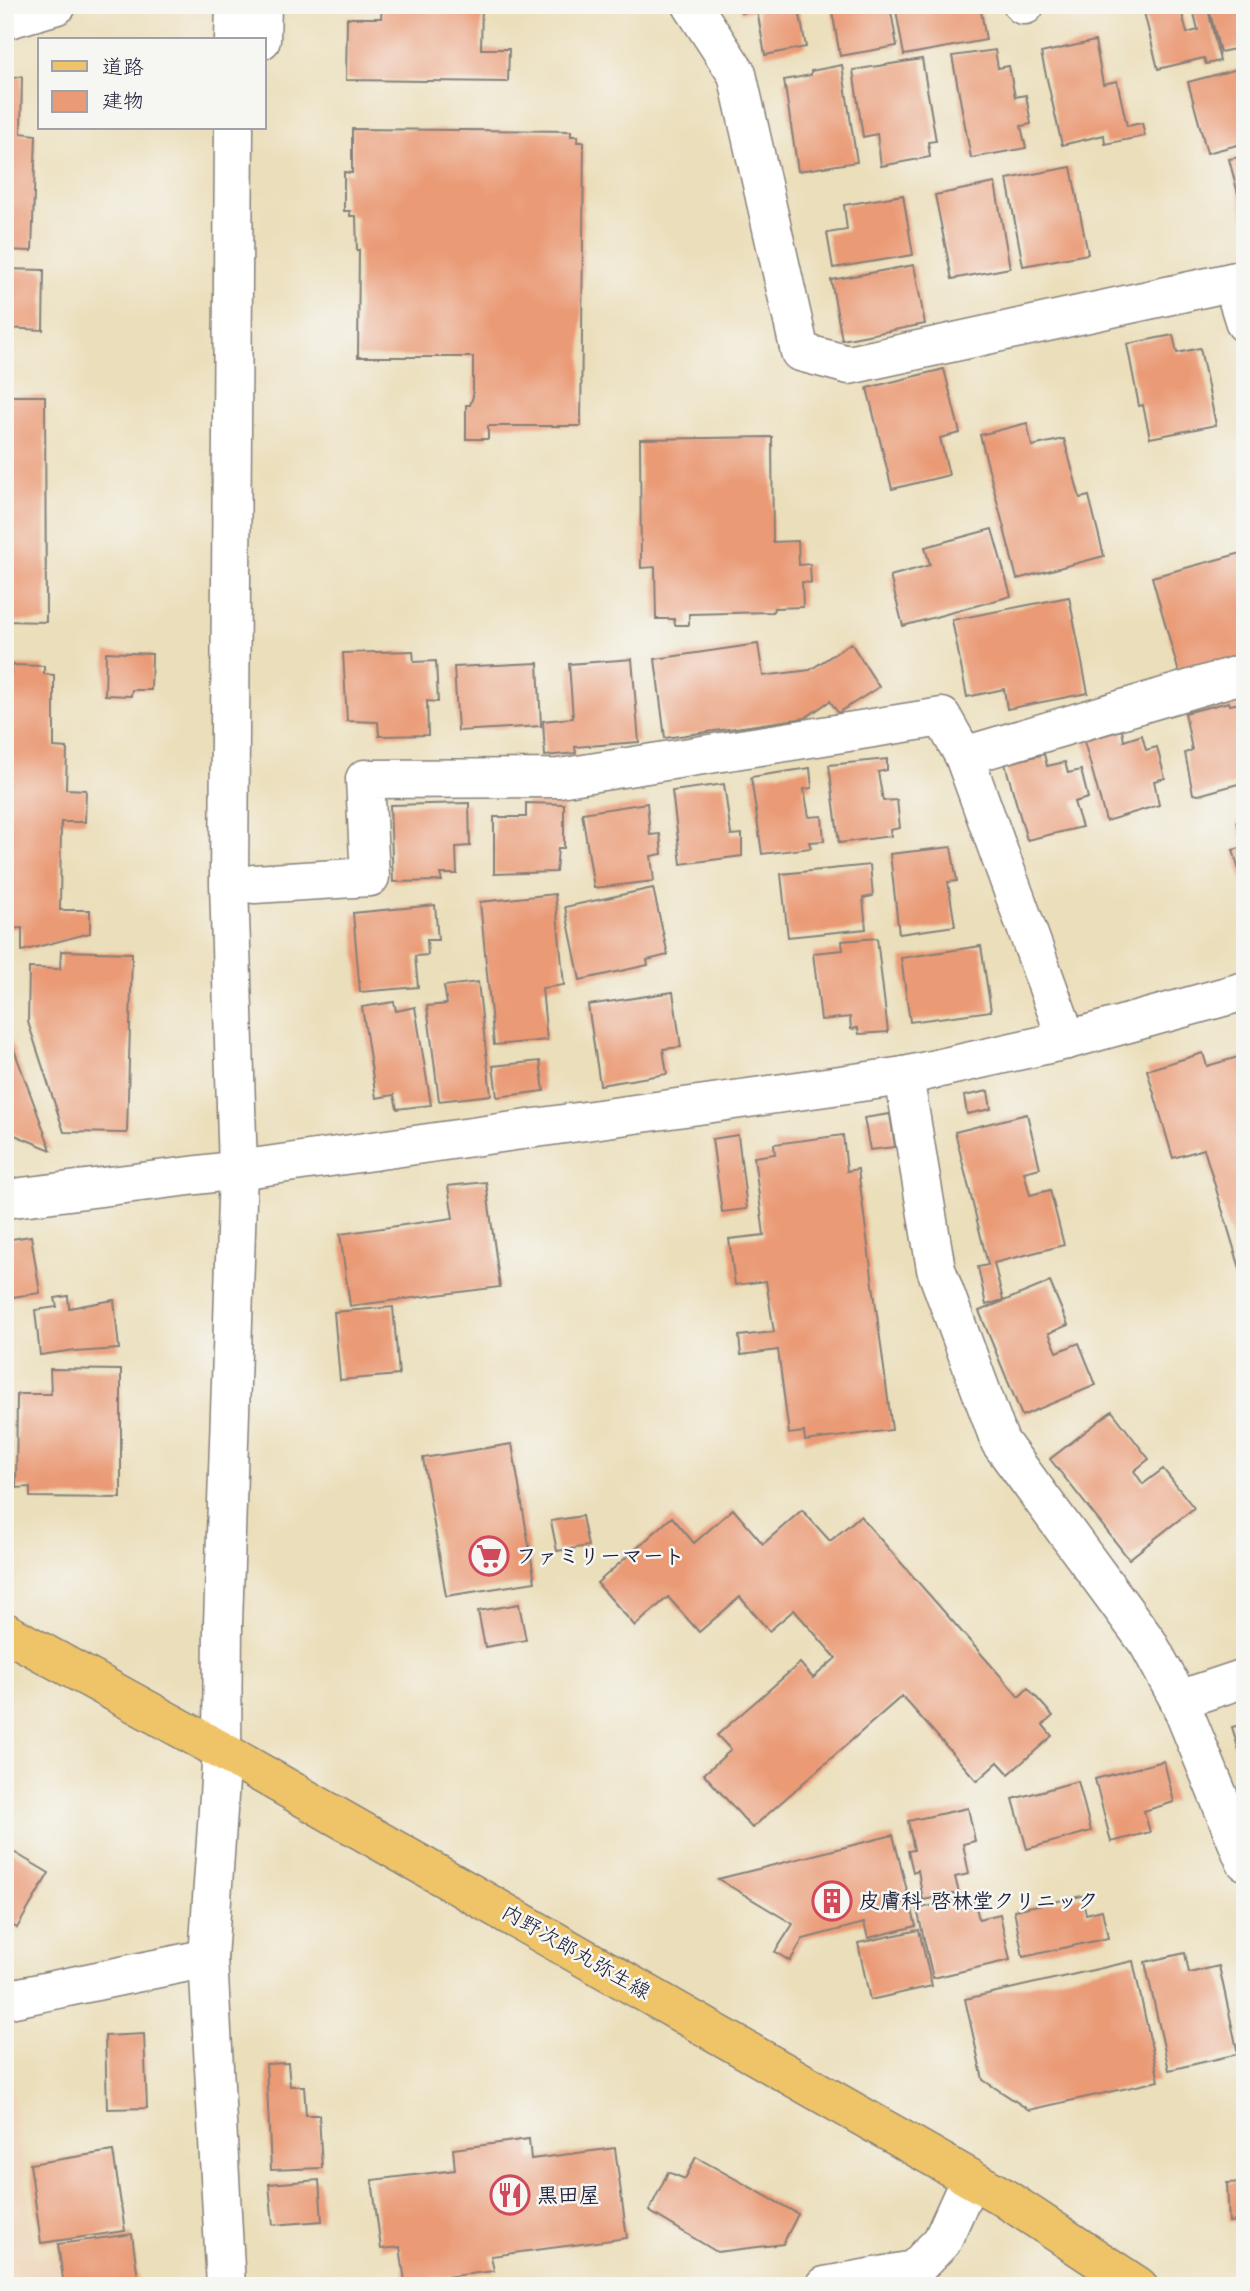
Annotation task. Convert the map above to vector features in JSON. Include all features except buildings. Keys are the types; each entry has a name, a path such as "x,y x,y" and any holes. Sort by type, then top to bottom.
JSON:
{"main road":[{"name":"内野次郎丸弥生線","path":"5,1632 222,1751 1003,2197 1138,2286"}],"street":[{"path":"5,20 57,5"},
{"path":"234,5 234,38"},
{"path":"261,38 262,5"},
{"path":"692,5 737,74 800,352 849,365 1239,281 1245,323"},
{"path":"234,130 229,883 238,1153"},
{"path":"226,2286 208,1958 222,1751 222,1624 238,1153 254,884 261,130"},
{"path":"964,757 1245,673"},
{"path":"254,884 309,883 370,877 365,779 559,778 942,717 964,757 1067,1040"},
{"path":"5,1199 238,1153 904,1076 1067,1040 1245,991"},
{"path":"904,1076 936,1269 1000,1442 1147,1643 1179,1700 1243,1851"},
{"path":"1179,1700 1245,1678"},
{"path":"5,2000 208,1958"},
{"path":"825,2286 914,2270 942,2241 970,2179"}],"shaded area":[{"path":"6,2039 36,2258 69,2252 73,2286 5,2286"}],"place":[{"name":"ファミリーマート","path":"489,1556"},
{"name":"皮膚科 啓林堂クリニック","path":"832,1901"},
{"name":"黒田屋","path":"510,2195"}]}
